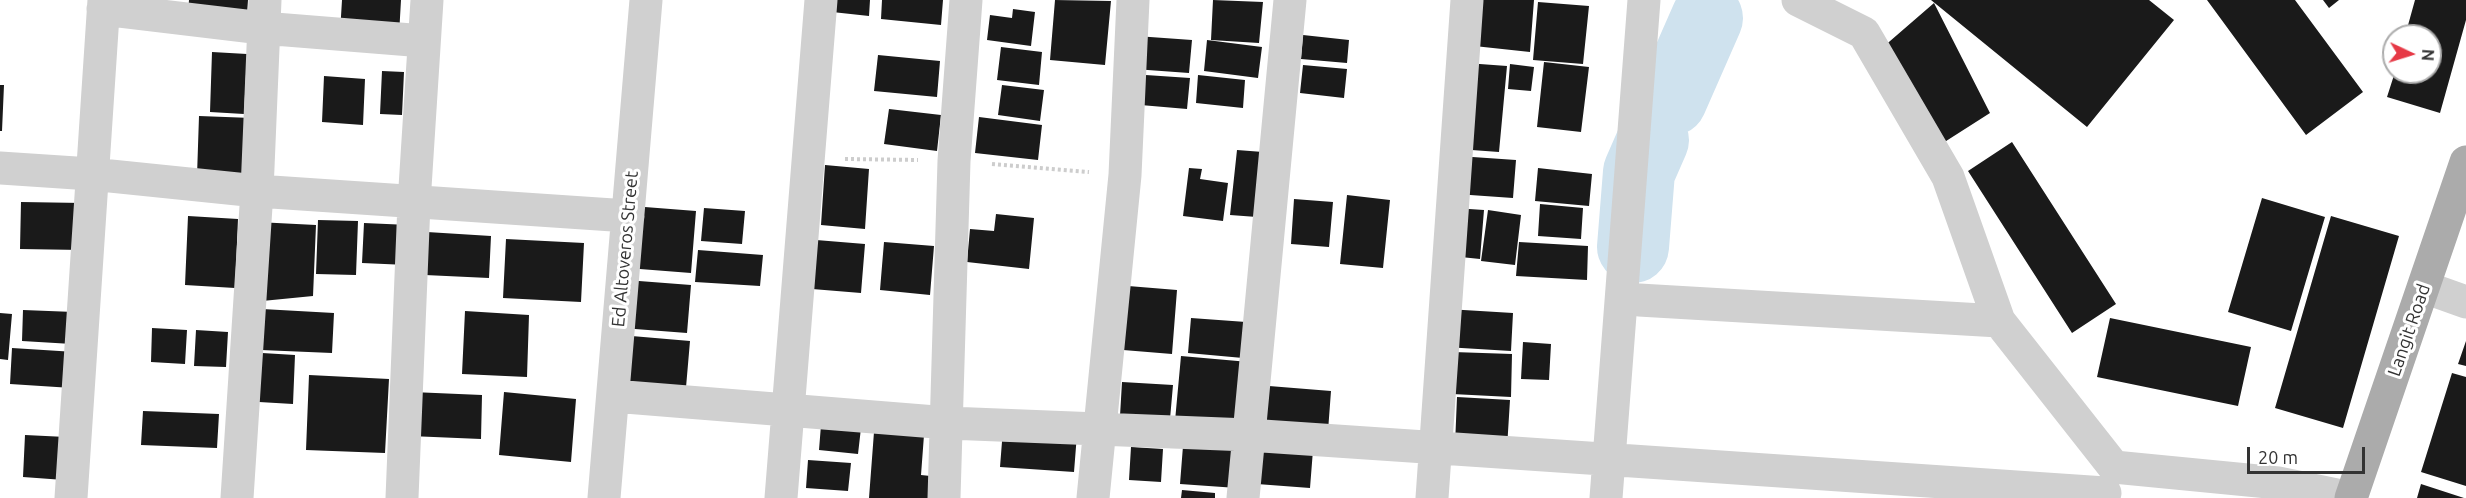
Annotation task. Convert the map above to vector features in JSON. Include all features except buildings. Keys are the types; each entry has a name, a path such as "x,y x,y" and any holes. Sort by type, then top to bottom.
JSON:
{"main road":[{"name":"Langit Road","path":"2351,498 2466,162"}],"street":[{"path":"402,498 414,202 427,0"},
{"name":"Ed Altoveros Street","path":"604,498 646,0"},
{"path":"781,498 821,0"},
{"path":"944,498 954,161 966,0"},
{"path":"1093,498 1125,175 1133,0"},
{"path":"1243,498 1290,0"},
{"path":"1432,498 1467,0"},
{"path":"1606,498 1644,0"},
{"path":"1798,0 1864,33 1948,177 1999,321 2107,486"},
{"path":"71,498 104,4 263,14 424,41"},
{"path":"237,498 257,191 263,14"},
{"path":"0,168 91,174 257,191 628,216"},
{"path":"2424,287 2466,302"},
{"path":"1640,300 1999,321"},
{"path":"613,396 788,408 948,423 1248,435 1608,461 2107,486 2278,483 2351,498"}],"waterway":[{"path":"1671,100 1707,18"},
{"path":"1633,247 1639,172 1653,140"}]}
